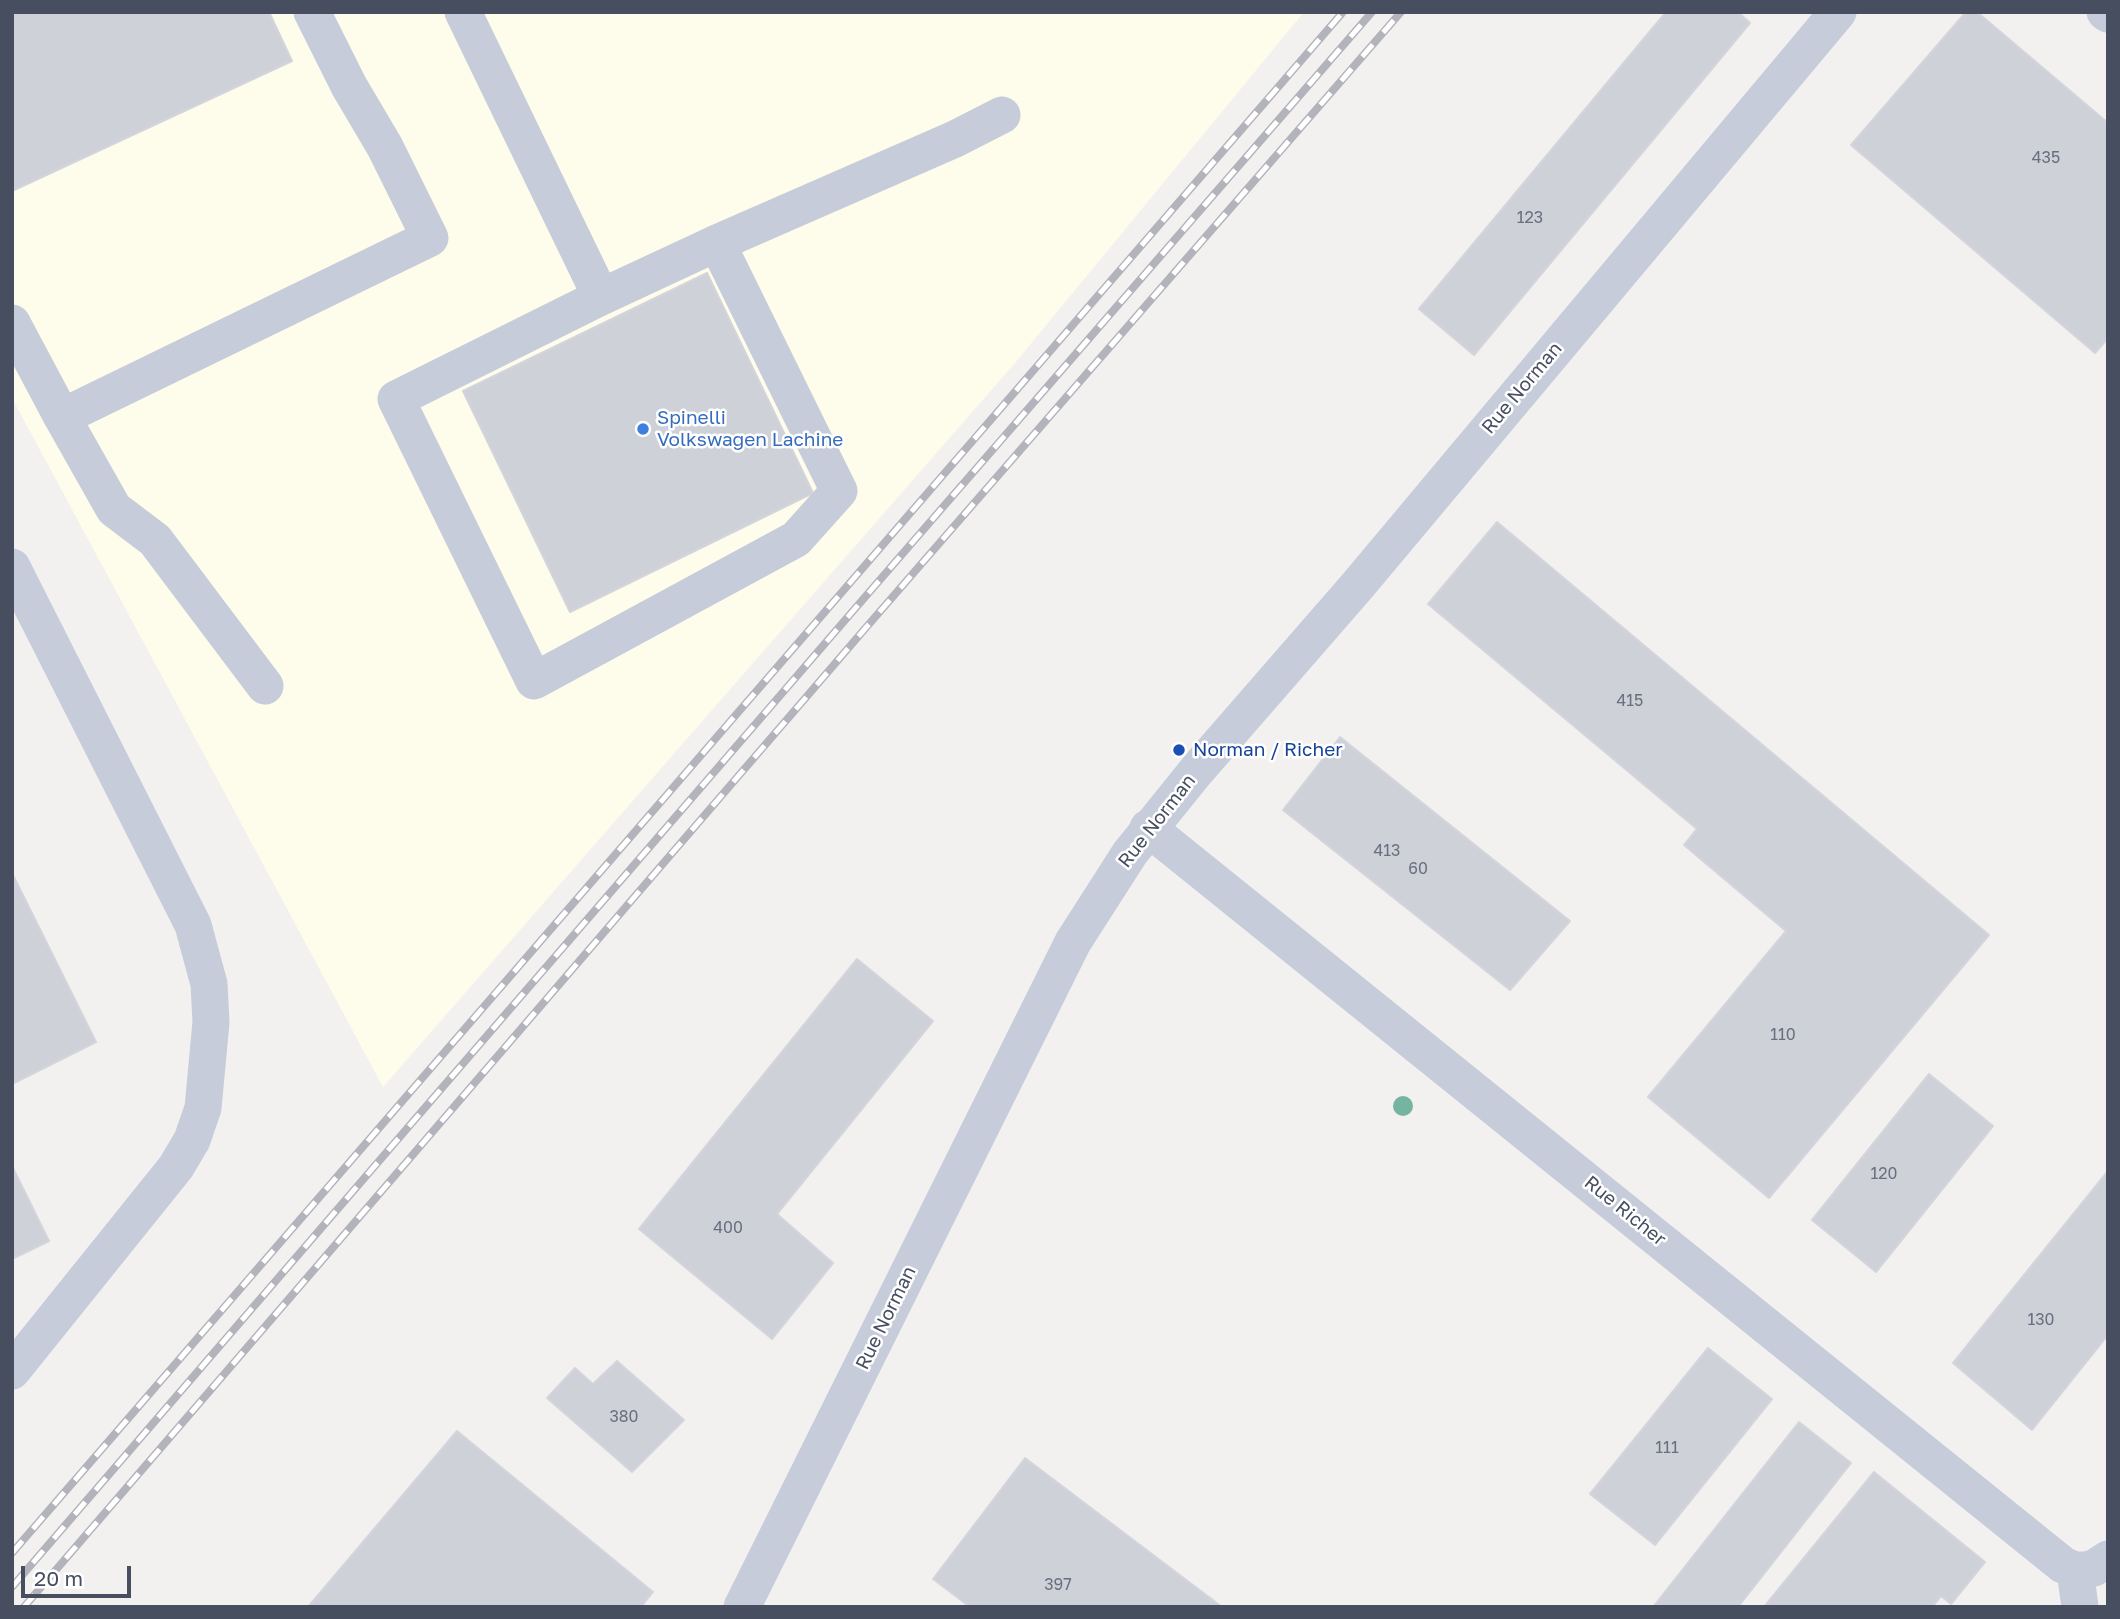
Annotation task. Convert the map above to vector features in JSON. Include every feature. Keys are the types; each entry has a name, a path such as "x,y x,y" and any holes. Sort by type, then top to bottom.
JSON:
{"street":[{"path":"463,12 601,297"},
{"name":"Rue Norman","path":"742,1607 1073,942 1117,871 1148,828 1358,585 1838,12"},
{"path":"62,417 430,238 385,147 349,86 314,13"},
{"path":"717,243 839,491 796,538 534,681 396,399 601,297 717,243 955,139 1002,115"},
{"path":"12,323 114,509 155,540 265,686"},
{"path":"12,567 193,925 209,984 211,1022 203,1108 192,1140 176,1167 12,1371"},
{"name":"Rue Richer","path":"1148,828 2063,1565 2091,1564"},
{"path":"2080,1607 2091,1564"}],"shaded area":[{"path":"12,12 1304,12 1015,363 383,1087 12,398"}],"building":[{"path":"12,12 269,12 292,61 12,191"},
{"path":"1666,12 1738,12 1750,23 1474,355 1419,309"},
{"path":"1966,12 1977,12 2108,123 2108,338 2095,353 1851,145"},
{"path":"707,273 813,493 570,612 463,391"},
{"path":"1497,522 1989,935 1769,1198 1648,1097 1786,931 1684,845 1697,829 1428,604"},
{"path":"1340,737 1570,921 1510,990 1283,810"},
{"path":"12,873 96,1042 12,1084"},
{"path":"857,959 933,1021 777,1214 833,1263 772,1339 639,1229"},
{"path":"1929,1074 1993,1126 1876,1272 1812,1220"},
{"path":"12,1166 49,1241 12,1259"},
{"path":"2108,1171 2108,1335 2032,1430 1953,1363"},
{"path":"1708,1348 1772,1399 1655,1545 1590,1494"},
{"path":"617,1361 684,1420 632,1472 547,1398 575,1368 593,1384"},
{"path":"1799,1422 1851,1463 1738,1607 1653,1607"},
{"path":"457,1431 653,1592 641,1607 308,1607"},
{"path":"1025,1458 1222,1607 970,1607 933,1579"},
{"path":"1874,1472 1985,1562 1951,1604 1941,1596 1932,1607 1764,1607"}],"railway":[{"path":"12,1553 1343,12"},
{"path":"12,1587 1372,12"},
{"path":"24,1607 863,631 1401,12"}],"place":[{"name":"Spinelli Volkswagen Lachine","path":"643,429"},
{"name":"Norman / Richer","path":"1179,750"}]}
